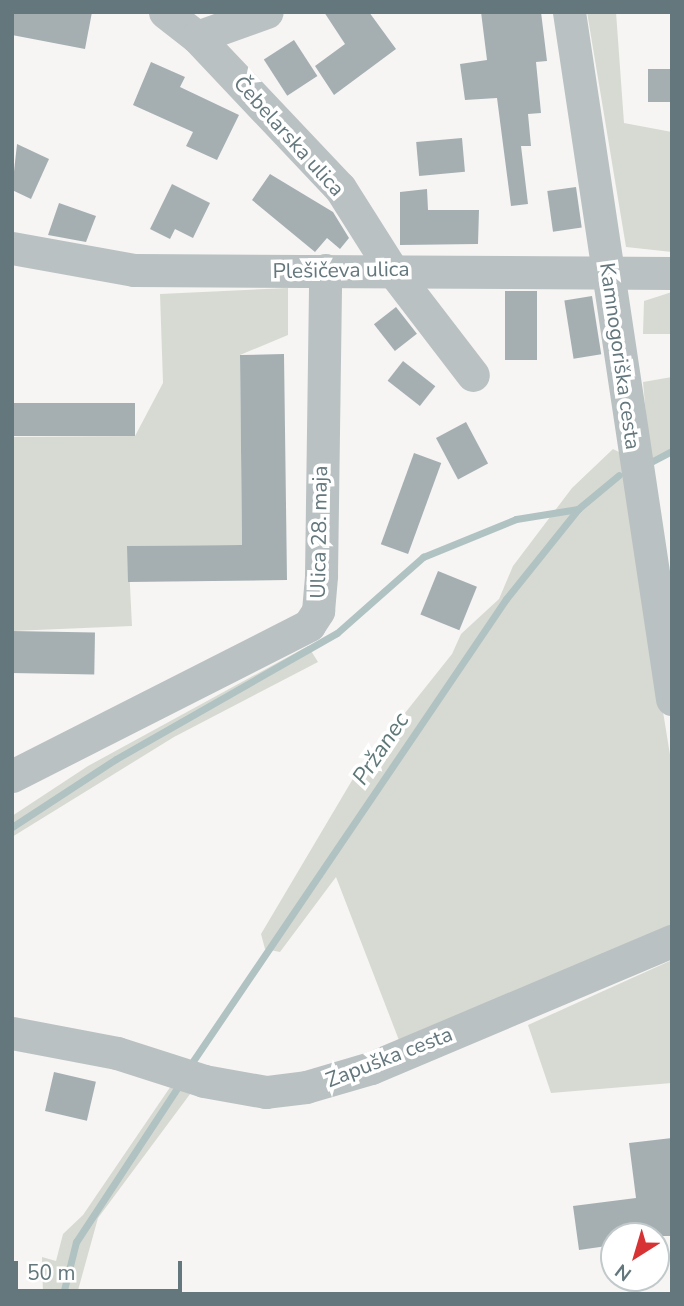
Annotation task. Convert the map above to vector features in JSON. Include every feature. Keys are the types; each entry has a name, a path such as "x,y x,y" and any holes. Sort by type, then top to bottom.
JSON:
{"street":[{"name":"Čebelarska ulica","path":"166,12 197,37 340,188 390,267 473,375"},
{"path":"197,37 267,12"},
{"name":"Kamnogoriška cesta","path":"569,12 610,273 639,500 672,699"},
{"name":"Plešičeva ulica","path":"12,248 134,270 325,270 390,267 672,273"},
{"name":"Ulica 28. maja","path":"12,776 309,625 318,611 325,270"},
{"name":"Zapuška cesta","path":"12,1033 117,1053 204,1082 266,1092 306,1087 371,1069 672,942"}],"shaded area":[{"path":"587,12 616,12 624,123 672,132 672,252 626,247"},
{"path":"288,288 288,335 240,355 242,545 128,546 132,626 12,631 12,437 135,436 163,383 160,294"},
{"path":"672,292 672,334 643,334 644,301"},
{"path":"672,377 672,455 650,460 643,382"},
{"path":"613,449 621,453 672,767 672,933 402,1048 336,877 280,952 265,949 261,934 354,777 452,654 461,634 499,599 513,566 572,488"},
{"path":"308,646 318,662 174,737 12,837 12,816 88,766"},
{"path":"672,960 672,1083 551,1093 528,1025"},
{"path":"175,1080 196,1086 98,1218 77,1294 43,1294 42,1257 56,1261 63,1234 83,1215"}],"building":[{"path":"12,12 92,12 85,49 12,35"},
{"path":"324,12 369,12 396,49 334,95 315,66 345,44"},
{"path":"481,12 541,12 547,61 536,62 541,113 528,114 531,146 521,146 528,204 511,206 497,98 465,100 460,64 487,60"},
{"path":"294,40 317,76 287,96 264,60"},
{"path":"151,62 185,77 180,87 239,115 217,160 186,146 193,132 133,105"},
{"path":"648,69 672,69 672,102 648,102"},
{"path":"462,138 465,172 419,176 416,142"},
{"path":"17,144 49,159 31,199 12,190"},
{"path":"270,174 333,212 349,238 340,249 327,238 315,252 252,200"},
{"path":"172,184 210,203 193,238 175,229 170,239 150,229"},
{"path":"576,187 582,228 553,232 547,191"},
{"path":"427,189 428,210 479,210 478,244 400,245 400,192"},
{"path":"59,203 96,216 86,242 48,235"},
{"path":"505,291 537,291 537,360 505,360"},
{"path":"592,296 601,354 574,359 564,300"},
{"path":"396,307 417,334 395,351 374,324"},
{"path":"284,354 287,580 128,582 127,546 242,545 240,355"},
{"path":"403,361 435,386 420,406 388,381"},
{"path":"12,403 135,403 135,436 12,436"},
{"path":"466,422 488,463 458,479 436,438"},
{"path":"414,453 441,463 408,554 381,544"},
{"path":"438,571 477,587 459,630 420,615"},
{"path":"12,631 95,632 94,674 12,673"},
{"path":"54,1072 96,1082 87,1121 45,1111"},
{"path":"672,1138 672,1236 670,1222 600,1222 600,1247 579,1250 573,1206 636,1198 629,1143"}],"waterway":[{"name":"Pržanec","path":"649,463 672,451"},
{"name":"Pržanec","path":"193,1061 506,599 578,509 619,475"},
{"path":"12,827 116,759 337,633 423,557 516,519 578,509"},
{"name":"Pržanec","path":"63,1294 76,1242 177,1088"}]}
